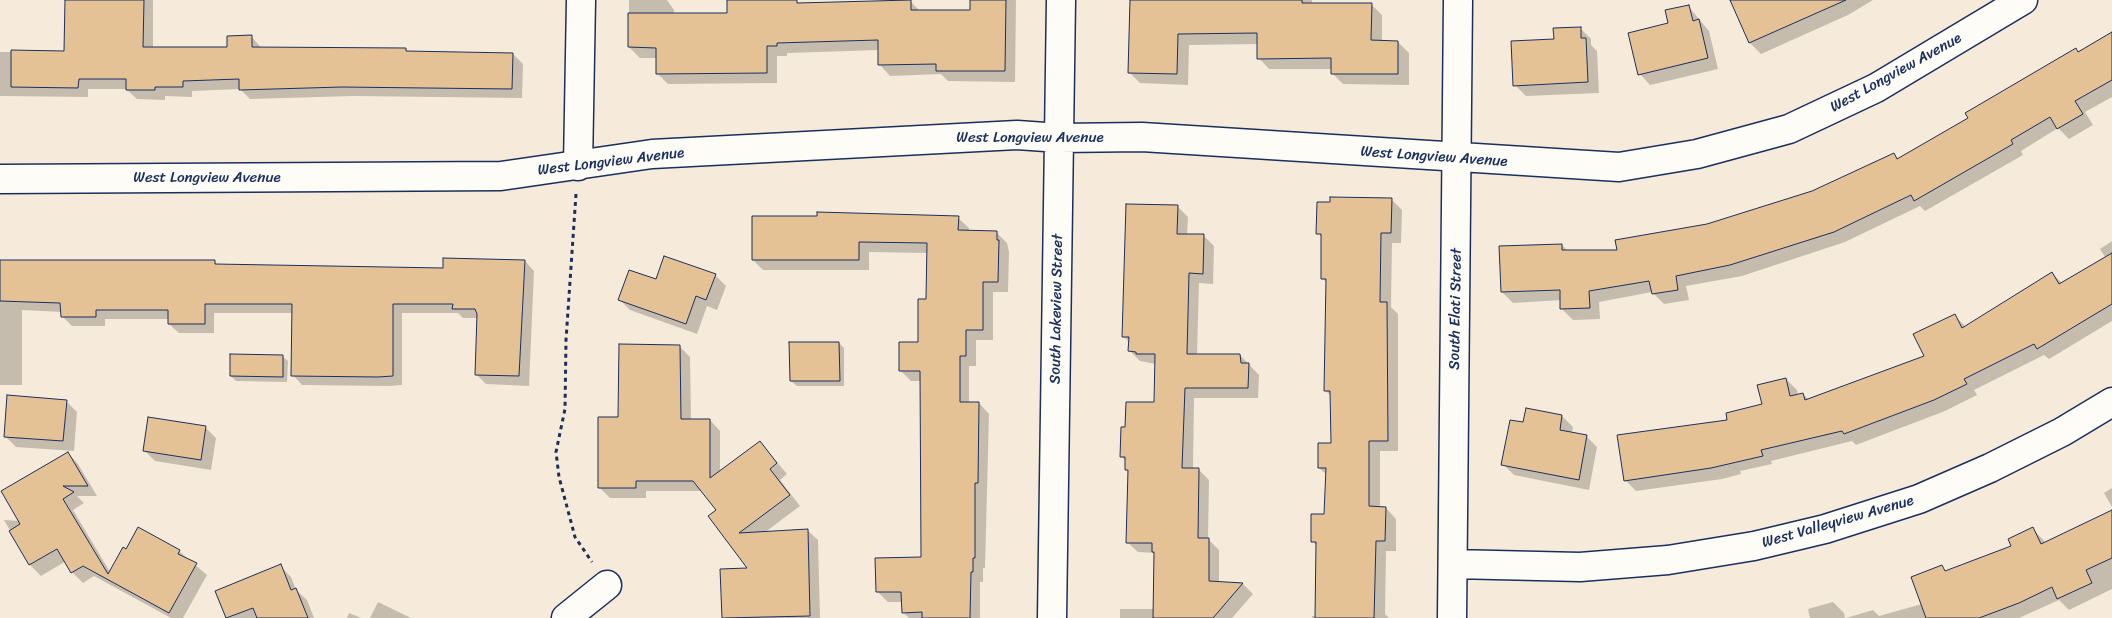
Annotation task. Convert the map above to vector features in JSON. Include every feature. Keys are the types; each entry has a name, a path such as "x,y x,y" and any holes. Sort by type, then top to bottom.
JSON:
{"street":[{"path":"578,166 581,0"},
{"name":"South Lakeview Street","path":"1052,618 1061,0"},
{"name":"South Elati Street","path":"1452,618 1458,159 1458,0"},
{"name":"West Longview Avenue","path":"0,179 501,176 652,154 1017,135 1060,138 1142,137 1458,159 1619,167 1697,154 1780,131 1848,103 2023,0"},
{"name":"West Valleyview Avenue","path":"1453,564 1580,567 1668,560 1754,546 1826,529 1919,499 1990,468 2062,432 2112,402"},
{"path":"566,618 607,585"}],"path":[{"path":"578,166 566,340 565,409 556,452 559,477 575,536 607,585"}],"building":[{"path":"65,0 144,0 143,47 227,47 227,36 252,35 252,47 406,48 406,51 513,53 512,89 342,87 239,90 239,79 183,81 183,87 155,87 155,90 126,90 126,79 79,79 78,88 11,87 11,50 64,51"},
{"path":"727,0 797,0 797,3 911,0 911,10 970,10 970,0 1006,0 1005,71 936,71 936,64 878,65 878,40 777,43 777,46 767,46 767,73 656,74 656,48 628,47 628,13 727,13"},
{"path":"1130,0 1302,0 1302,3 1372,3 1371,40 1398,41 1398,74 1331,74 1331,58 1257,59 1257,33 1178,34 1177,74 1128,73"},
{"path":"1730,0 1846,0 1749,43"},
{"path":"1689,5 1693,21 1699,19 1708,58 1638,75 1628,33 1668,23 1665,10"},
{"path":"1581,27 1581,38 1586,38 1588,82 1513,86 1511,41 1554,39 1553,28"},
{"path":"2112,32 2112,80 2075,101 2083,114 2057,129 2050,117 2011,140 2013,144 1914,201 1911,195 1834,232 1730,265 1676,276 1678,290 1652,294 1649,281 1589,291 1590,308 1560,309 1560,290 1501,292 1499,246 1562,244 1562,250 1617,250 1615,240 1707,224 1812,191 1894,153 1897,159 1968,118 1965,113 2076,48 2078,52"},
{"path":"1330,197 1392,198 1391,233 1381,233 1380,302 1387,302 1388,441 1369,441 1369,506 1386,507 1385,541 1376,541 1374,618 1315,618 1316,542 1311,542 1311,514 1324,514 1326,468 1318,468 1318,443 1331,443 1330,391 1324,391 1326,279 1321,279 1321,234 1316,234 1317,202 1330,202"},
{"path":"1126,204 1178,205 1177,234 1204,234 1203,274 1189,273 1187,354 1240,354 1241,363 1249,363 1248,388 1185,388 1182,468 1199,468 1198,538 1209,538 1209,581 1243,583 1213,618 1153,618 1154,552 1152,552 1152,543 1126,543 1128,470 1125,470 1125,457 1120,457 1121,427 1125,427 1126,402 1154,402 1155,354 1136,354 1136,352 1128,351 1129,337 1122,337"},
{"path":"817,212 959,216 958,230 997,231 997,240 999,240 998,282 983,282 983,330 966,330 966,356 960,356 960,402 979,402 978,483 975,483 975,558 973,558 973,572 971,572 970,618 922,618 922,612 902,613 901,592 876,592 875,558 921,557 920,371 899,371 899,342 918,342 918,299 926,299 927,243 859,242 859,260 752,260 752,216 817,216"},
{"path":"2112,253 2112,304 2037,349 2034,344 1964,379 1967,384 1934,400 1844,434 1842,431 1761,450 1763,456 1711,468 1624,481 1617,435 1727,420 1726,413 1762,404 1757,385 1786,378 1790,396 1803,393 1805,400 1924,356 1913,334 1955,314 1962,328 2052,272 2059,284"},
{"path":"664,256 716,274 706,300 696,296 686,324 618,300 629,270 656,279"},
{"path":"443,258 525,260 519,376 475,375 477,314 475,309 452,309 453,304 393,304 393,376 378,377 291,376 292,304 205,304 205,324 168,324 168,310 96,310 96,317 61,317 60,303 0,301 0,260 215,260 215,264 443,268"},
{"path":"789,342 839,342 840,381 790,381"},
{"path":"619,344 680,345 681,419 710,419 710,478 760,441 777,463 770,469 790,495 739,533 808,529 810,616 722,618 720,569 747,568 708,516 716,510 693,481 636,481 636,488 598,488 598,417 618,417"},
{"path":"230,354 283,355 283,377 230,376"},
{"path":"7,395 67,400 63,441 4,437"},
{"path":"1526,408 1562,415 1560,430 1587,435 1579,480 1501,465 1510,420 1523,422"},
{"path":"148,417 206,426 201,460 143,451"},
{"path":"68,452 88,486 63,486 74,492 63,499 108,574 123,547 126,549 138,527 180,550 178,554 197,563 169,613 83,566 71,573 57,549 29,565 9,531 20,524 1,491"},
{"path":"2112,510 2112,558 2086,570 2092,583 2057,599 2052,587 2019,603 1979,618 1926,618 1911,577 1942,565 1945,571 2011,546 2008,539 2033,527 2041,544"},
{"path":"281,564 291,590 296,588 308,618 257,618 253,608 226,618 215,591"}]}
